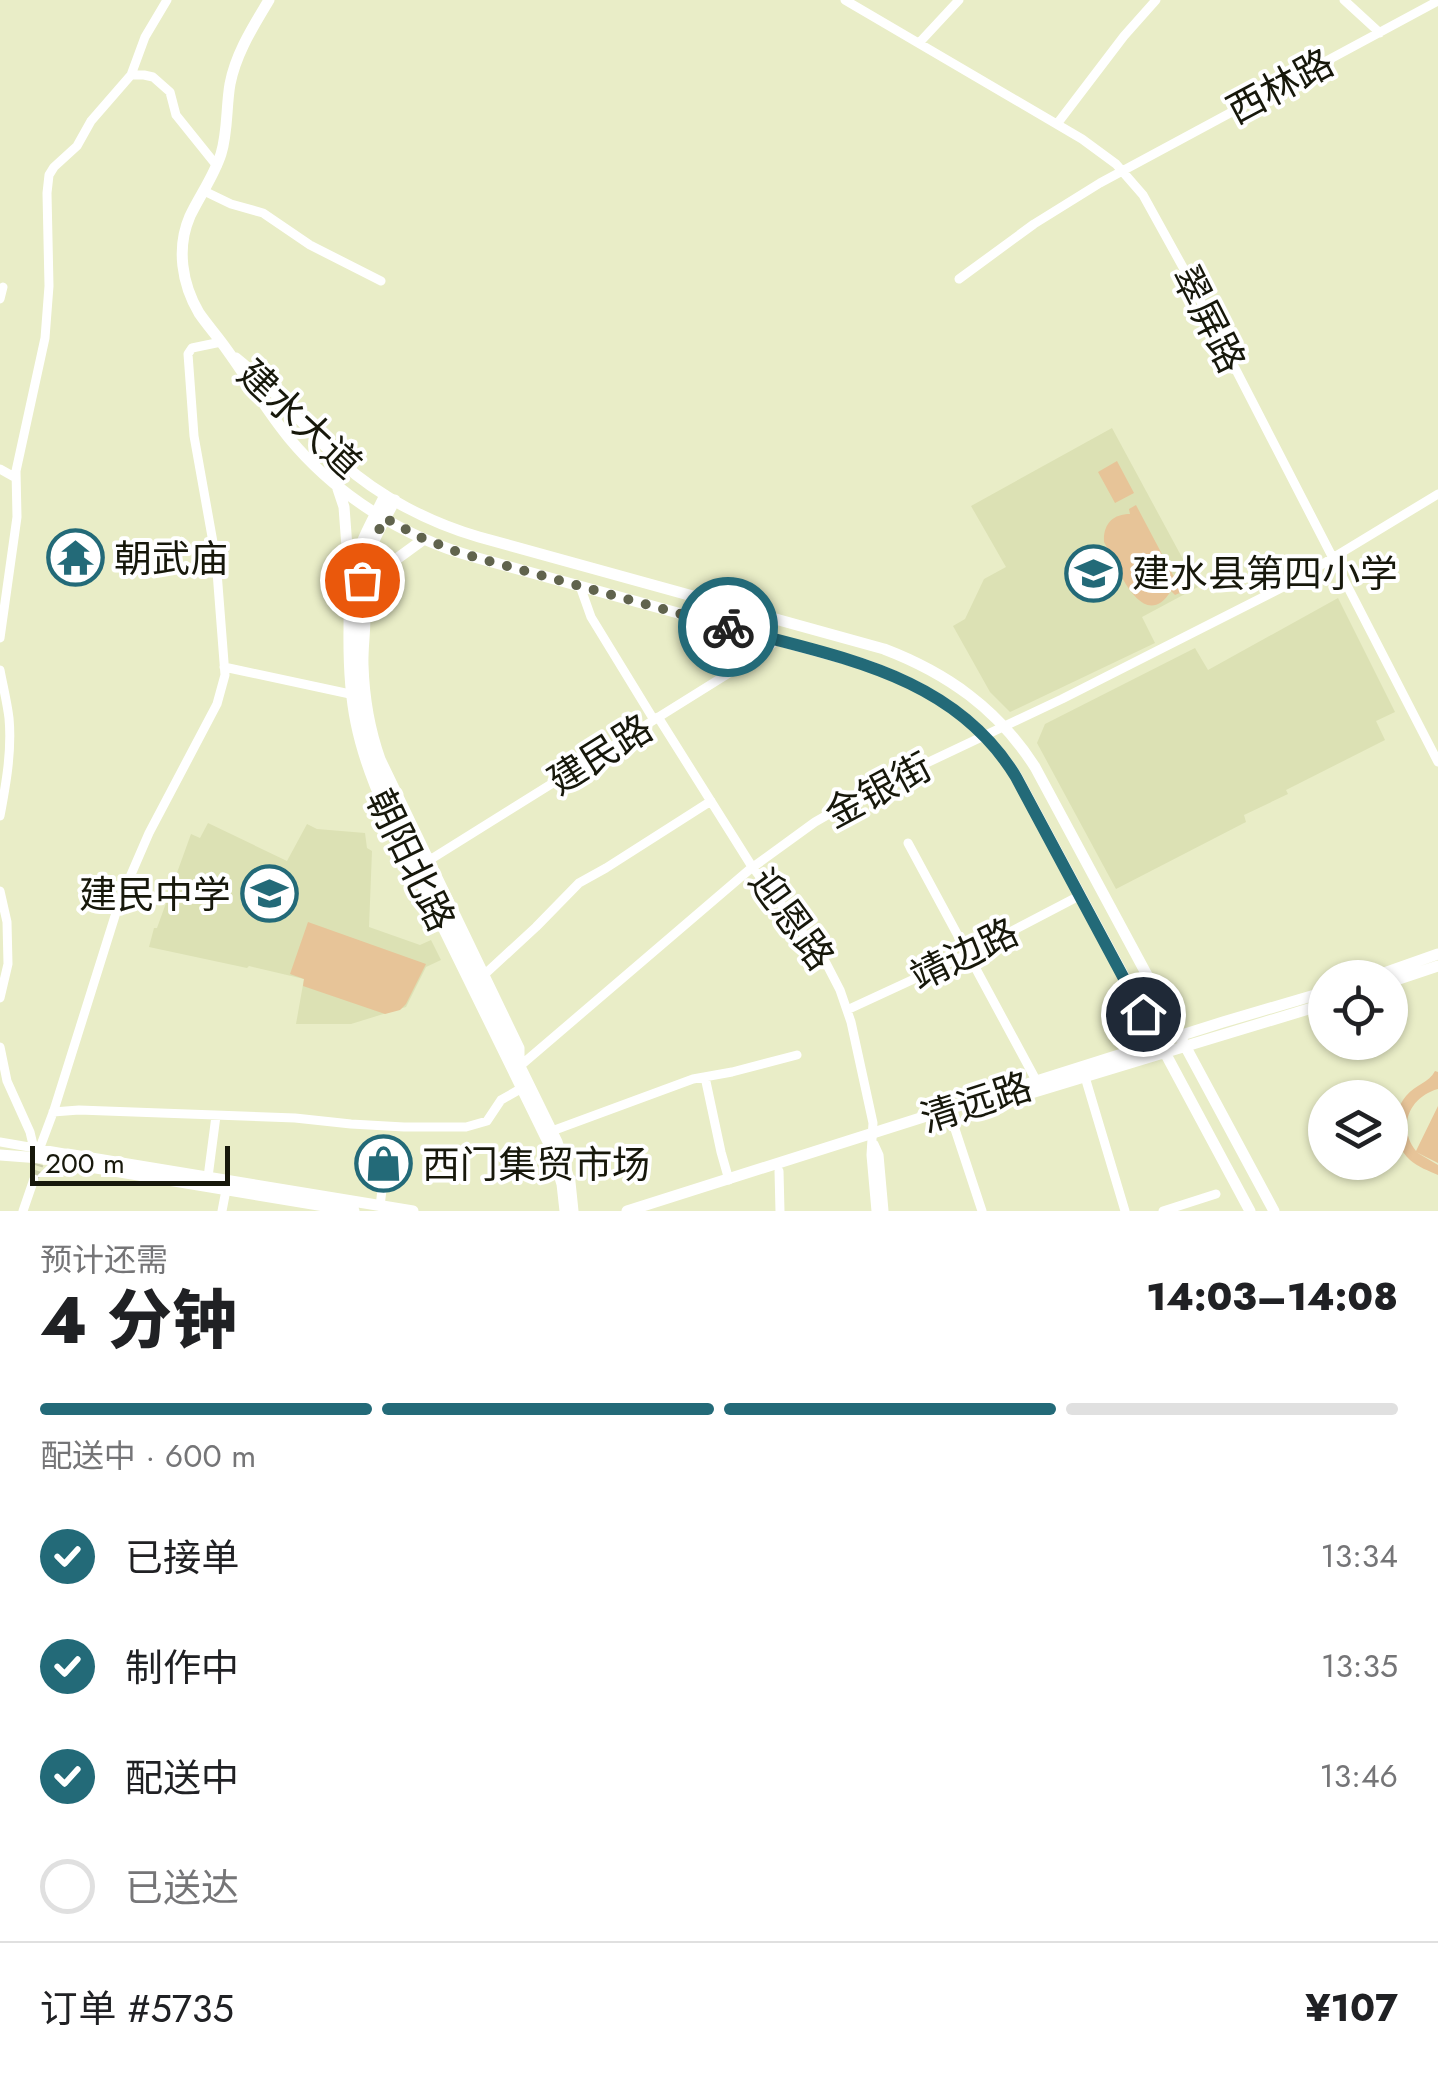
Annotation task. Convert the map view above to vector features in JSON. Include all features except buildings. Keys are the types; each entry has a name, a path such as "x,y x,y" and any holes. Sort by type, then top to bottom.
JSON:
{"main road":[{"path":"225,347 195,306 186,284 182,261 186,227 217,166 235,64 269,0"},
{"name":"建水大道","path":"225,347 290,439 336,485 424,539 460,553 860,663 907,680 940,699 985,736 1016,777 1250,1211"},
{"name":"建水大道","path":"225,347 342,463 390,498 429,519 466,534 884,649 941,674 983,705 1005,726 1035,766 1274,1211"},
{"path":"336,485 344,506 347,560 355,585 424,539"},
{"name":"朝阳北路","path":"390,498 356,557 350,694 358,738 372,781 557,1164 565,1211"},
{"name":"朝阳北路","path":"355,585 362,721 380,778 426,862 552,1130 568,1172 573,1211"},
{"path":"1408,965 1438,954"},
{"path":"1408,976 1438,966"},
{"name":"清远路","path":"1182,1042 1308,998"},
{"name":"清远路","path":"950,1114 1038,1082 1308,1009"},
{"name":"清远路","path":"627,1211 1084,1077 1162,1048"},
{"name":"清远路","path":"651,1211 873,1138"},
{"path":"0,1154 67,1154 413,1211"},
{"path":"41,1156 354,1211"}],"street":[{"path":"0,638 18,517 16,478 44,338 49,286 49,175 78,146 91,121 131,75 145,36 166,0"},
{"name":"翠屏路","path":"845,0 1094,146 1144,196 1438,762"},
{"path":"919,44 959,0"},
{"path":"1056,124 1156,0"},
{"path":"1344,0 1380,33"},
{"name":"西林路","path":"960,279 1034,224 1122,171 1438,2"},
{"path":"131,75 152,77 170,92 176,115 217,166"},
{"path":"204,190 231,204 263,213 310,245 381,281"},
{"path":"0,299 2,287"},
{"path":"41,1156 120,900 149,833 218,704 224,683 216,559 194,436 188,354 192,348 225,347"},
{"path":"0,470 16,478"},
{"name":"金银街","path":"520,1066 753,867 816,822 856,798 1260,599 1438,494"},
{"name":"迎恩路","path":"580,586 591,618 753,867 830,970 848,1010 873,1122 872,1155 880,1211"},
{"name":"建民路","path":"426,862 766,650 776,640"},
{"path":"224,667 350,694"},
{"path":"0,670 9,719 9,746 0,816"},
{"path":"485,974 579,883 711,801"},
{"path":"908,843 1038,1082"},
{"path":"426,862 520,1048 520,1066"},
{"path":"0,890 8,964 0,998"},
{"name":"靖边路","path":"848,1010 1079,896"},
{"path":"0,1047 8,1081 41,1156"},
{"path":"552,1130 693,1078 797,1055"},
{"path":"705,1077 729,1180"},
{"path":"1084,1077 1125,1211"},
{"path":"53,1112 466,1127 487,1120 506,1096 522,1088"},
{"path":"950,1114 982,1211"},
{"path":"208,1177 216,1116"},
{"path":"0,1142 41,1156"},
{"path":"779,1171 780,1211"},
{"path":"23,1211 34,1179"},
{"path":"380,1206 383,1182"},
{"path":"222,1211 226,1190"},
{"path":"1163,1211 1216,1194"}],"shaded area":[{"name":"建水县第四小学","path":"1112,428 1198,587 1142,617 1155,643 1010,712 990,692 953,626 965,619 984,579 1006,567 971,506"},
{"path":"1117,461 1134,493 1115,503 1098,472"},
{"path":"1136,505 1182,592 1175,595 1171,591 1160,603 1150,605 1131,592 1104,542 1110,521 1130,514 1129,509"},
{"path":"1338,598 1395,712 1376,721 1385,740 1286,790 1288,794 1244,815 1246,822 1116,889 1037,743 1045,724 1195,648 1208,670"},
{"name":"建民中学","path":"208,823 287,861 307,824 317,829 365,833 367,848 372,851 369,927 420,945 431,940 441,960 426,967 406,1007 351,1024 296,1024 304,979 149,947 191,834 200,838"},
{"path":"308,922 426,964 406,1004 385,1014 303,986 304,979 290,974"},
{"path":"1438,1072 1438,1089 1420,1099 1408,1118 1408,1094"},
{"path":"1438,1106 1438,1163 1416,1152 1438,1165 1438,1175 1410,1160 1408,1135 1416,1151"}],"tunnel":[{"path":"34,1179 39,1164"}],"way so far":[{"path":"362,580 372,544 385,518 460,553 728,627"}],"place":[{"name":"朝武庙","path":"75,558"},
{"name":"建水县第四小学","path":"1093,573"},
{"name":"建民中学","path":"270,894"},
{"name":"西门集贸市场","path":"383,1164"}],"route":[{"path":"728,627 907,680 940,699 979,730 1016,777 1143,1014"}]}
